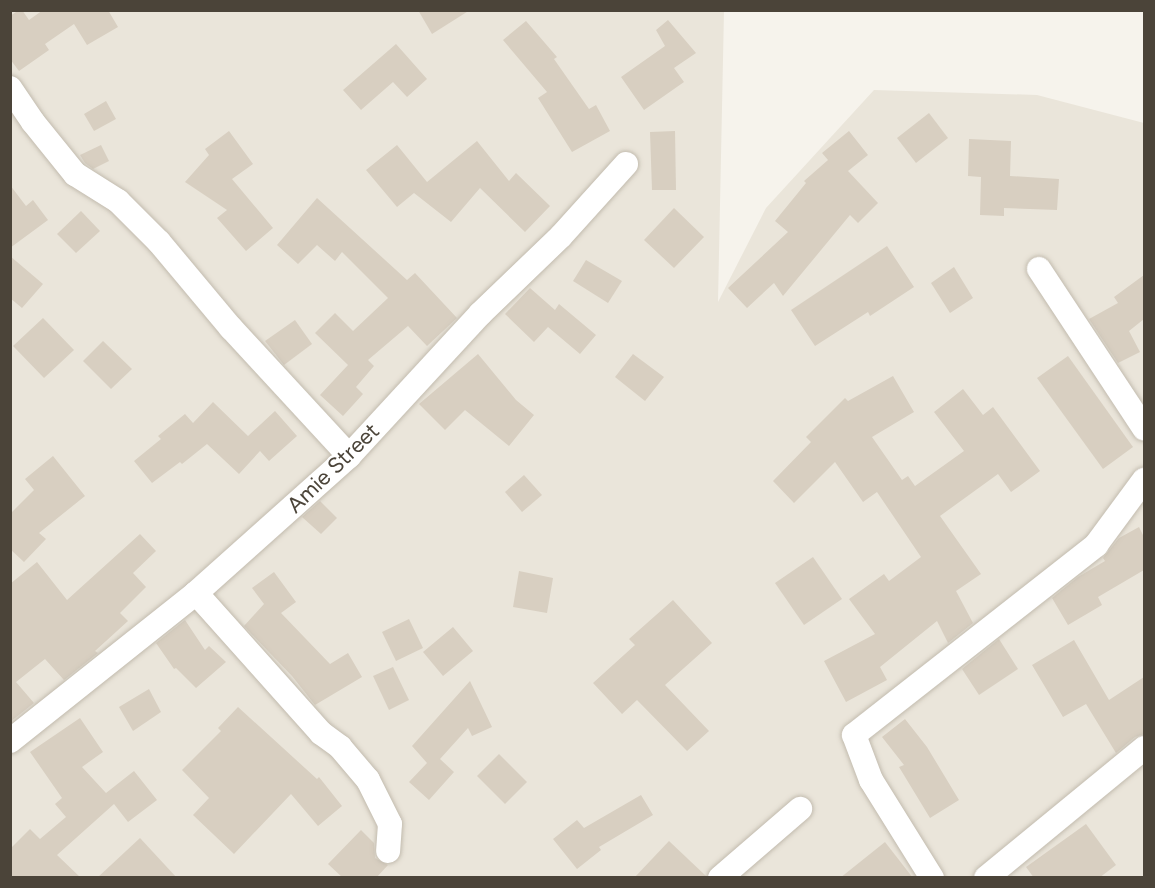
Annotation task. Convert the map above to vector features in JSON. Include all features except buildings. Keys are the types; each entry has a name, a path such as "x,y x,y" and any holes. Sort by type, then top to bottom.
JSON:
{"street":[{"path":"10,88 33,122 75,174 118,201 159,242 231,328 349,456"},
{"name":"Amie Street","path":"10,741 196,593 349,456 480,314 561,236 626,164"},
{"path":"1039,269 1144,428"},
{"path":"932,878 871,780 854,735 1096,545 1144,480"},
{"path":"196,593 321,733 340,747 368,780 390,824 388,851"},
{"path":"986,878 1144,748"},
{"path":"720,878 800,809"}],"shaded area":[{"path":"10,11 724,11 718,302 766,208 874,90 1037,95 1144,123 1144,877 11,877"}]}
